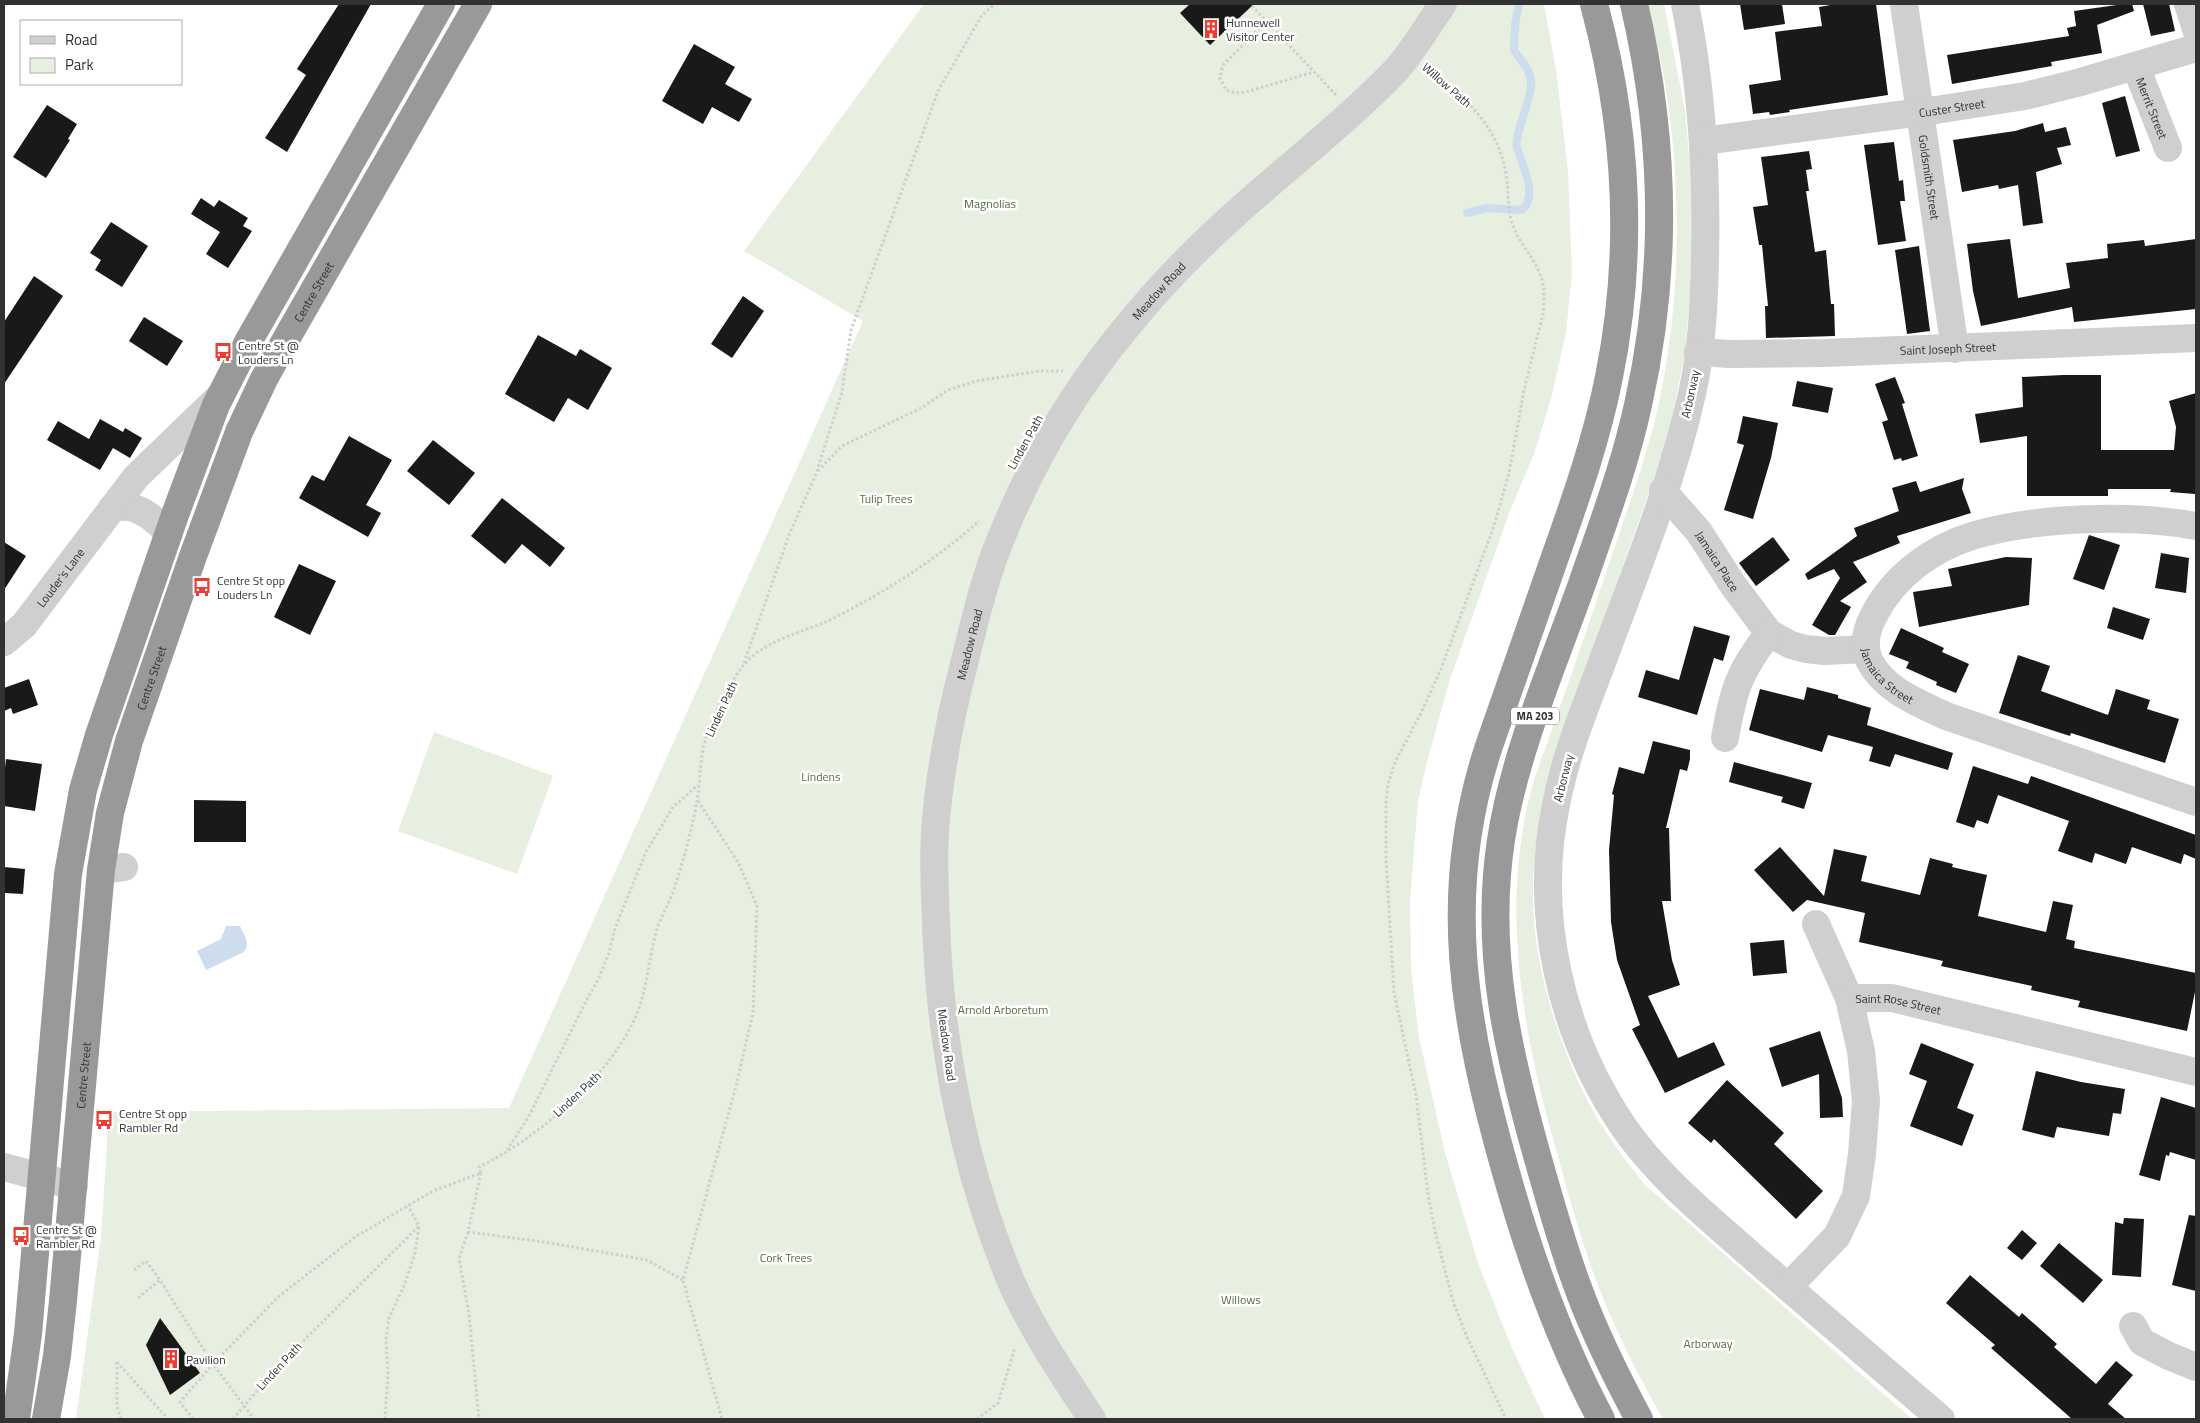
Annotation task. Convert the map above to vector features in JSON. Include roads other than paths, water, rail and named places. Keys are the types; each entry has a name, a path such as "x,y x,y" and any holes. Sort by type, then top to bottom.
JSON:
{"highway":[{"path":"16,1419 28,1334 67,888 79,810 99,735 168,532 221,395 252,334 441,4"},
{"name":"Centre Street","path":"46,1419 59,1346 74,1186 112,869 113,801 129,740 192,560 243,424 296,322 478,4"},
{"name":"MA 203","path":"1594,4 1611,82 1622,167 1624,250 1616,335 1604,400 1585,469 1487,752 1477,788 1464,858 1461,932 1464,979 1474,1046 1486,1100 1509,1181 1549,1308 1569,1355 1601,1419"},
{"name":"MA 203","path":"1634,4 1651,86 1659,184 1657,273 1647,363 1634,422 1613,496 1514,779 1504,823 1499,857 1495,926 1499,990 1512,1062 1559,1232 1590,1318 1639,1419"}],"street":[{"name":"Meadow Road","path":"1092,1419 1041,1337 1012,1283 974,1175 955,1103 940,999 934,878 935,832 956,696 985,581 998,544 1047,443 1075,398 1122,332 1187,259 1244,206 1310,151 1396,70 1410,53 1443,4"},
{"name":"Arborway","path":"1685,4 1695,64 1703,141 1706,240 1702,321 1698,352 1688,407 1663,492 1618,620 1573,738 1561,780 1555,809 1548,870 1553,946 1559,980 1576,1036 1600,1088 1647,1158 1687,1199 1940,1419"},
{"name":"Goldsmith Street","path":"1904,4 1956,350"},
{"path":"2188,4 2196,30"},
{"name":"Custer Street","path":"1703,141 2025,96 2136,67 2196,48"},
{"name":"Merrit Street","path":"2136,67 2168,148"},
{"name":"Saint Joseph Street","path":"1698,352 1825,354 1956,350 2196,338"},
{"name":"Louder's Lane","path":"4,642 24,626 112,508 150,462 221,395"},
{"name":"Jamaica Place","path":"1663,492 1700,532 1744,601 1769,633 1791,645 1806,649 1825,651 1866,649"},
{"path":"112,508 128,507 138,509 150,515 168,532"},
{"name":"Jamaica Street","path":"2196,526 2154,521 2089,520 2021,526 1972,536 1934,553 1900,579 1884,596 1871,619 1866,636 1866,649 1876,670 1895,689 1946,716 2196,802"},
{"path":"1725,738 1732,697 1742,673 1753,653 1769,633"},
{"path":"1816,924 1849,998"},
{"name":"Saint Rose Street","path":"1788,1287 1837,1236 1856,1196 1862,1154 1866,1102 1861,1051 1849,998 1892,998 2196,1072"},
{"path":"4,1167 74,1186"},
{"path":"2133,1326 2142,1342 2196,1367"}],"water":[{"path":"226,926 240,926 246,939 246,949 244,952 206,970 197,951 221,939"}],"waterway":[{"path":"1467,213 1487,208 1522,210 1527,204 1529,196 1528,180 1516,143 1531,84 1527,69 1514,50 1515,24 1519,4"}],"place":[{"name":"Hunnewell Visitor Center","path":"1211,29"},
{"name":"Centre St @ Louders Ln","path":"223,352"},
{"name":"Centre St opp Louders Ln","path":"202,587"},
{"name":"Centre St opp Rambler Rd","path":"104,1120"},
{"name":"Centre St @ Rambler Rd","path":"21,1236"},
{"name":"Pavilion","path":"171,1359"}],"park label":[{"name":"Magnolias","path":"990,203"},
{"name":"Tulip Trees","path":"886,498"},
{"name":"Lindens","path":"821,776"},
{"name":"Arnold Arboretum","path":"1003,1009"},
{"name":"Cork Trees","path":"786,1257"},
{"name":"Willows","path":"1241,1299"}]}
